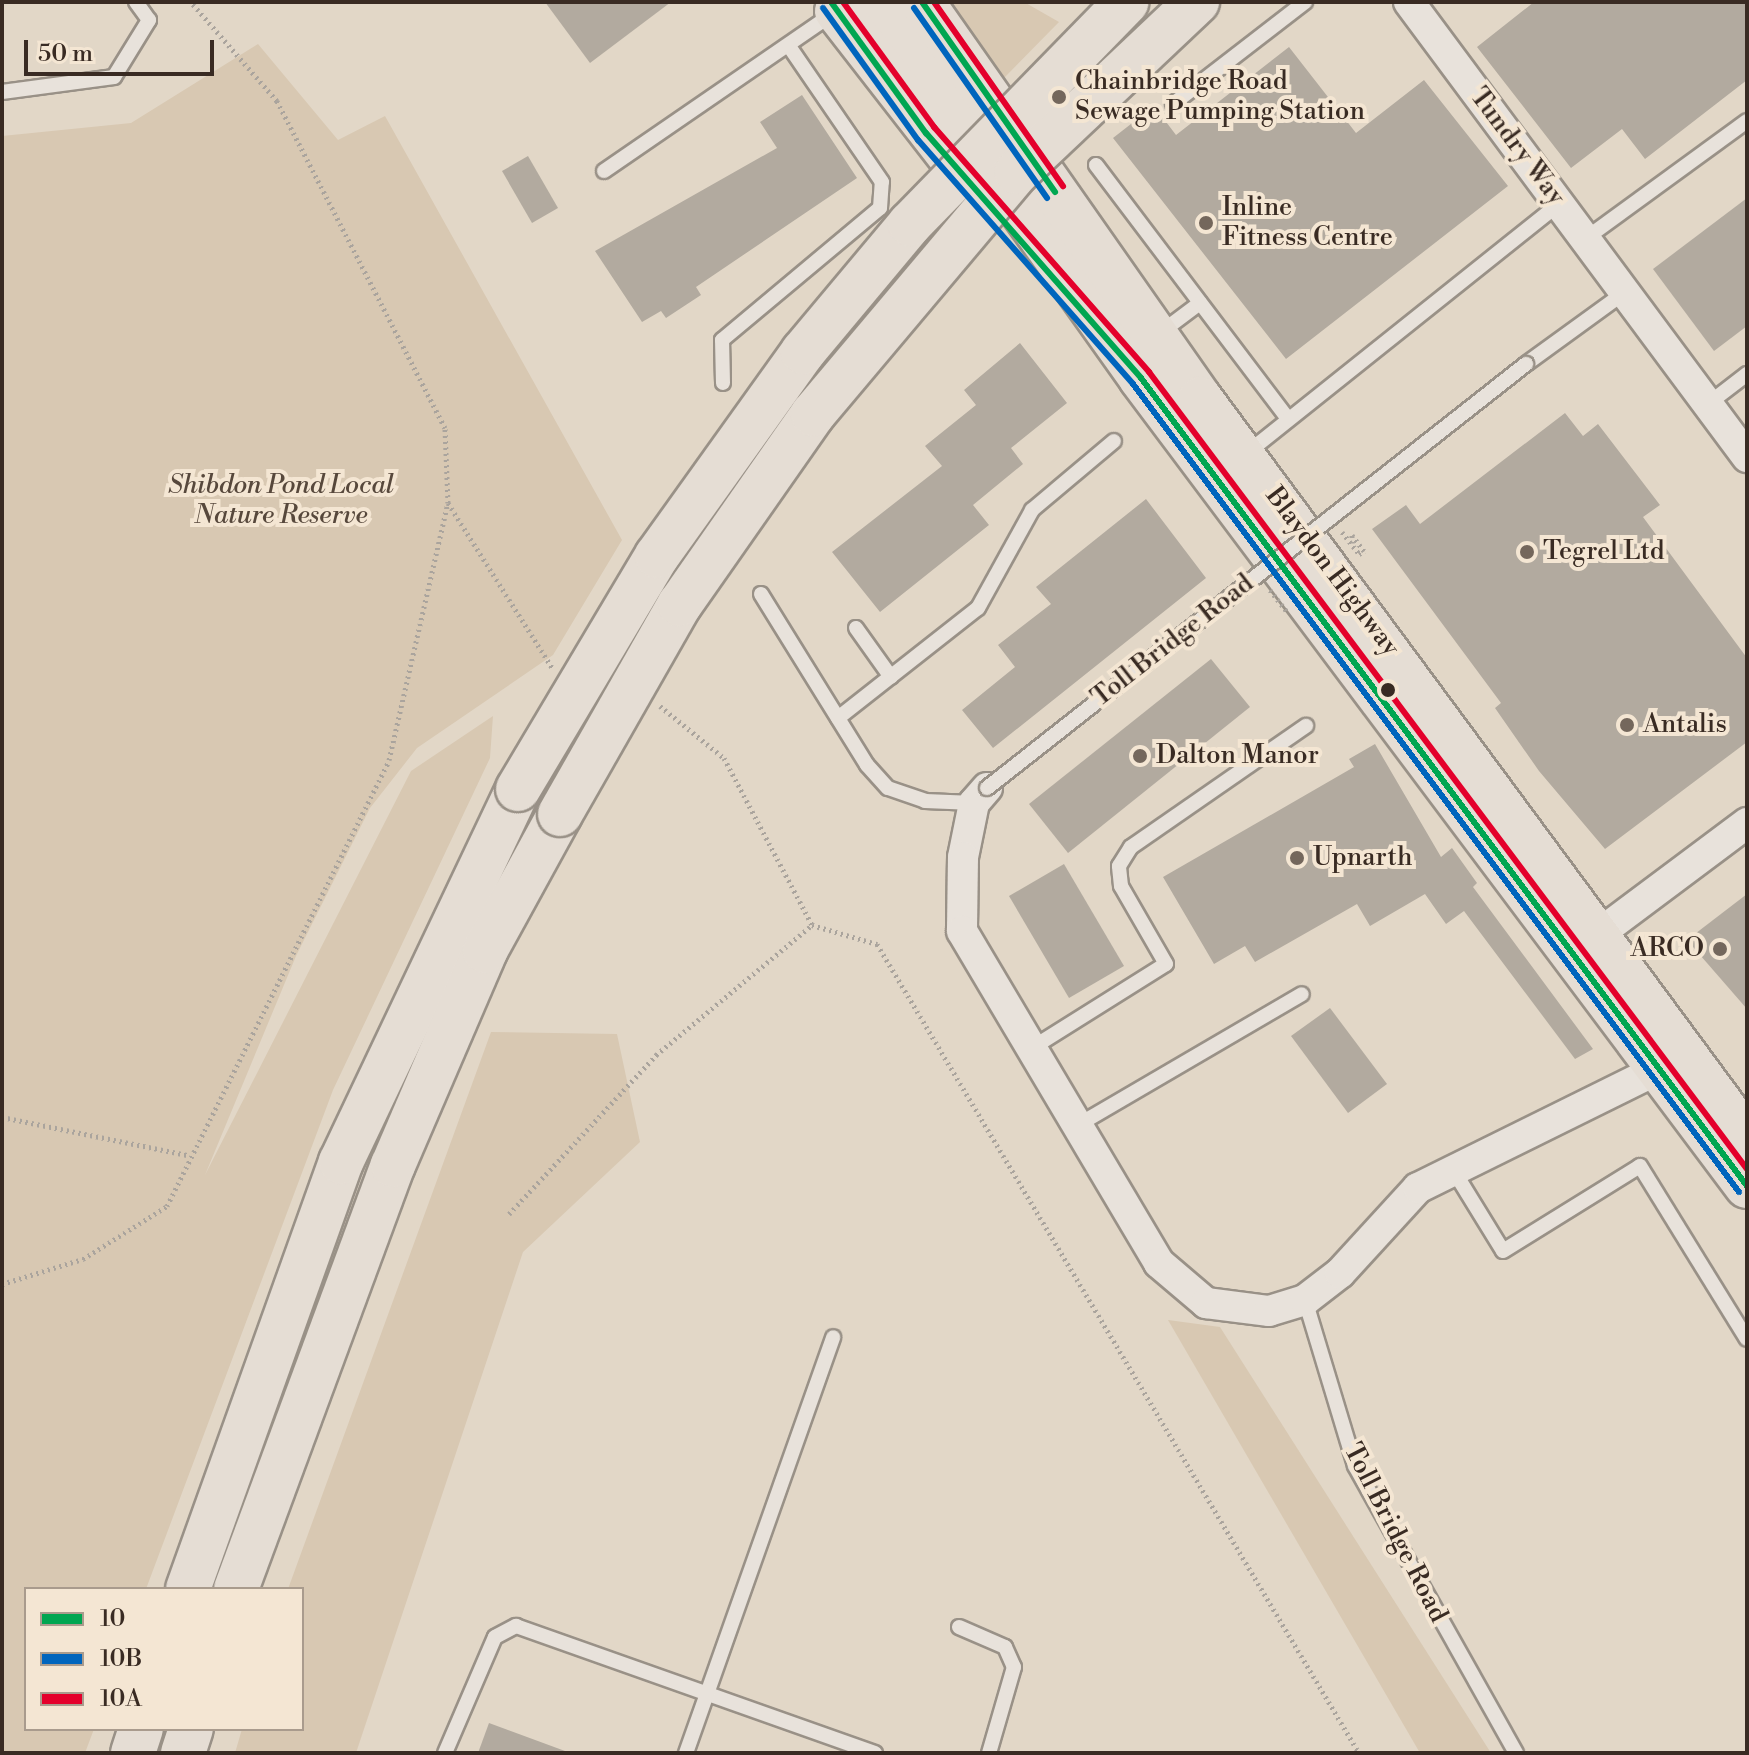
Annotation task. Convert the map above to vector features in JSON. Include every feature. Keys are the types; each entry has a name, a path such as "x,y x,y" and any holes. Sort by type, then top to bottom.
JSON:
{"main road":[{"name":"Blaydon Highway","path":"922,2 1243,456 1651,1001 1747,1139"},
{"path":"189,1587 341,1162 518,789 649,568 803,352 910,224 1127,2"},
{"path":"237,1587 393,1165 485,951 680,604 813,414 1017,172 1197,2"},
{"name":"Blaydon Highway","path":"856,6 926,133 1141,378 1747,1186"},
{"path":"1651,1001 1747,1106"},
{"path":"133,1753 140,1731"},
{"path":"183,1753 190,1731"}],"street":[{"name":"Tundry Way","path":"1409,2 1747,457"},
{"path":"980,796 963,857 962,931 1159,1263 1186,1290 1234,1310 1305,1300 1340,1273 1385,1216 1452,1167 1659,1069"},
{"path":"1600,933 1747,823"}],"lane":[{"path":"2,92 114,77 149,20 136,2"},
{"path":"1173,104 1305,2"},
{"path":"604,171 789,46 856,6"},
{"path":"723,383 722,340 880,208 882,182 789,46"},
{"path":"1585,239 1747,121"},
{"path":"1096,165 1287,418"},
{"path":"1243,456 1559,204"},
{"name":"Toll Bridge Road","path":"980,796 1526,364 1625,292"},
{"path":"1156,336 1200,303"},
{"path":"1708,404 1747,374"},
{"path":"838,718 978,608 1032,510 1114,441"},
{"path":"761,594 838,718 888,788 925,801 980,796"},
{"path":"856,628 891,677"},
{"path":"1032,1048 1166,964 1121,886 1119,866 1131,847 1306,726"},
{"path":"1078,1125 1302,994"},
{"path":"1452,1167 1503,1251 1640,1166 1747,1339"},
{"name":"Toll Bridge Road","path":"1305,1300 1355,1466 1516,1753"},
{"path":"686,1753 833,1337"},
{"path":"445,1753 495,1637 516,1626 875,1753"},
{"path":"959,1627 1005,1647 1014,1667 989,1753"}],"path":[{"path":"2,1284 46,1274 143,1226 167,1206 187,1155 389,760 448,503 445,428 277,101 191,2"},
{"path":"448,503 546,667"},
{"path":"1341,531 1359,554 1363,553"},
{"path":"1270,590 1287,612"},
{"path":"653,701 724,758 812,925 877,944 1359,1753"},
{"path":"509,1214 656,1055 812,925"},
{"path":"2,1117 187,1155"}],"green space":[{"path":"948,2 1024,2 1059,22 1003,79"},
{"name":"Shibdon Pond Local Nature Reserve","path":"258,44 338,140 385,116 622,540 553,655 417,748 370,808 296,956 205,1175 411,771 493,716 490,758 333,1090 147,1587 24,1587 24,1731 93,1731 85,1753 2,1753 2,136 131,123"},
{"path":"491,1032 617,1034 640,1142 523,1252 356,1753 235,1753 241,1731 304,1731 304,1587 289,1587"},
{"path":"1168,1320 1220,1327 1491,1753 1420,1753"}],"building":[{"path":"545,2 671,2 590,63"},
{"path":"1534,2 1747,2 1747,80 1645,159 1622,129 1571,168 1477,47"},
{"path":"1289,47 1356,133 1424,80 1508,186 1286,359 1113,138 1154,106 1176,135"},
{"path":"802,95 857,178 696,287 701,295 666,318 661,311 642,322 595,251 777,148 760,122"},
{"path":"528,156 558,208 532,223 502,171"},
{"path":"1747,198 1747,326 1714,351 1653,269"},
{"path":"1020,343 1067,403 1011,448 1023,464 973,505 989,525 880,612 832,552 942,466 925,446 976,405 964,390"},
{"path":"1565,413 1583,436 1598,424 1660,505 1643,517 1747,658 1747,742 1605,849 1539,771 1495,708 1501,703 1372,529 1406,505 1420,524"},
{"path":"1146,499 1206,578 993,748 962,710 1015,667 998,645 1051,604 1036,587"},
{"name":"Dalton Manor","path":"1211,659 1250,707 1068,853 1029,804"},
{"name":"Upnarth","path":"1375,744 1441,857 1452,848 1477,883 1473,887 1593,1049 1575,1059 1464,911 1446,924 1425,894 1370,926 1357,904 1255,962 1245,946 1214,964 1163,877 1354,767 1349,759"},
{"path":"1064,864 1124,966 1069,998 1009,896"},
{"name":"ARCO","path":"1747,894 1747,1009 1687,940"},
{"path":"1330,1008 1387,1084 1348,1113 1291,1036"},
{"path":"489,1723 565,1751 565,1753 478,1753"}],"transit line":[{"name":"10","path":"831,2 926,133 1141,378 1747,1186"},
{"name":"10A","path":"843,2 934,127 1149,372 1747,1169"},
{"name":"10","path":"922,2 1055,192"},
{"name":"10A","path":"934,2 1063,186"},
{"name":"10B","path":"823,8 918,140 1133,384 1739,1192"},
{"name":"10B","path":"914,8 1047,198"}],"place":[{"name":"Chainbridge Road Sewage Pumping Station","path":"1059,97"},
{"name":"Inline Fitness Centre","path":"1206,223"},
{"name":"Tegrel Ltd","path":"1527,552"},
{"name":"Antalis","path":"1627,725"},
{"name":"Dalton Manor","path":"1140,756"},
{"name":"Upnarth","path":"1297,858"},
{"name":"ARCO","path":"1720,949"}]}
